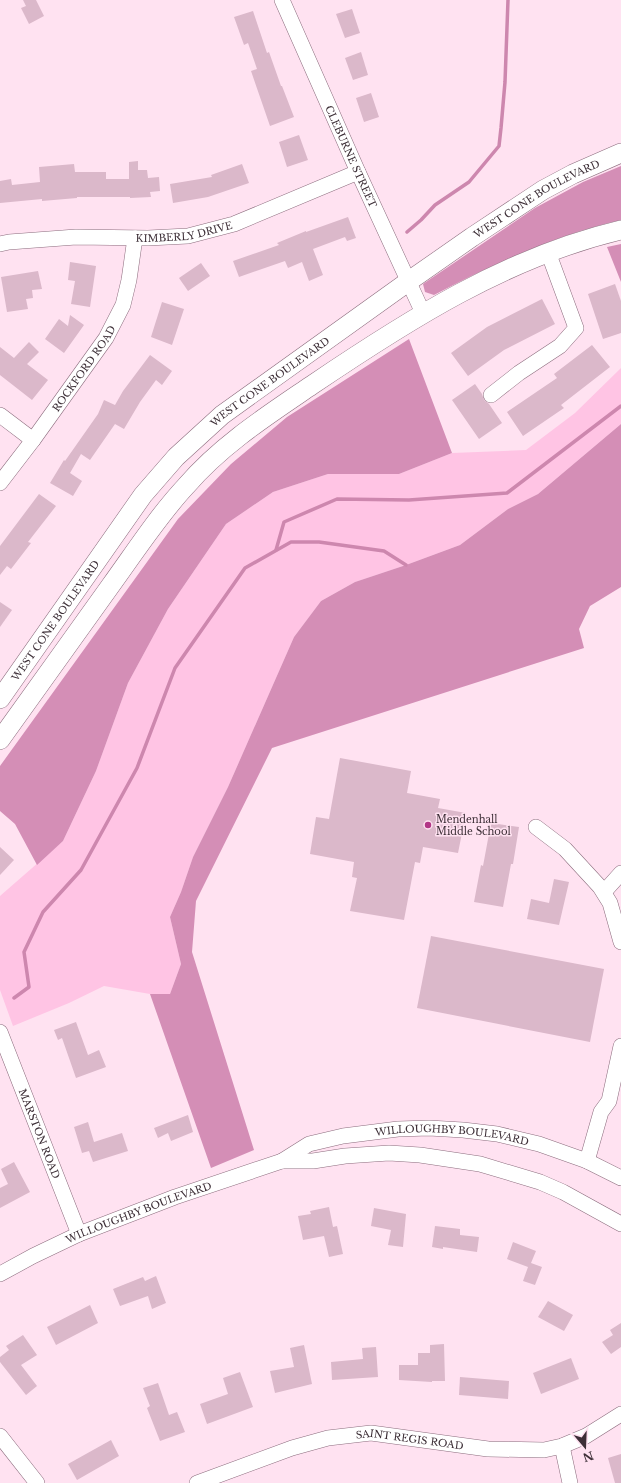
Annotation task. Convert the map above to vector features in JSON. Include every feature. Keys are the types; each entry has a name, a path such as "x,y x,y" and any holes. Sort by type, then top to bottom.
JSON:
{"main road":[{"name":"WEST CONE BOULEVARD","path":"0,699 143,495 176,457 222,415 409,281 543,190 606,158 621,153"},
{"path":"0,740 144,540 185,486 214,456 288,402 365,349 423,313 501,272 548,252 621,230"}],"street":[{"name":"CLEBURNE STREET","path":"282,0 358,172 423,313"},
{"name":"KIMBERLY DRIVE","path":"0,244 76,237 135,238 188,236 234,224 358,172"},
{"name":"ROCKFORD ROAD","path":"0,483 33,440 106,338 122,304 129,280 135,238"},
{"path":"491,396 519,373 560,346 576,328 548,252"},
{"path":"0,415 33,440"},
{"path":"536,827 565,849 604,892 610,903 621,942"},
{"path":"604,892 621,873"},
{"name":"MARSTON ROAD","path":"0,1032 79,1234"},
{"path":"587,1161 601,1112 609,1101 621,1046"},
{"name":"WILLOUGHBY BOULEVARD","path":"0,1274 79,1234 175,1197 282,1161 309,1144 343,1136 398,1129 429,1128 497,1134 539,1144 587,1161 621,1178"},
{"name":"WILLOUGHBY BOULEVARD","path":"282,1161 313,1161 345,1156 389,1153 420,1155 480,1164 540,1182 563,1192 621,1224"},
{"name":"SAINT REGIS ROAD","path":"197,1483 292,1448 328,1438 371,1433 488,1449 544,1450 562,1446 586,1436 621,1414"},
{"path":"0,1436 38,1483"},
{"path":"562,1446 570,1483"}],"shaded area":[{"path":"621,166 621,220 596,226 549,242 479,272 434,295 425,292 423,284 535,208 583,182"},
{"path":"621,244 621,282 607,247"},
{"path":"409,339 452,453 399,474 328,474 273,492 226,524 168,609 128,683 96,771 63,841 37,865 15,824 0,811 0,766 178,519 231,464 287,417"},
{"path":"621,368 621,424 538,494 508,509 460,545 355,582 321,601 294,637 228,787 193,857 181,892 170,917 181,964 170,994 150,994 104,986 69,1003 13,1026 0,990 0,896 63,841 96,771 128,683 168,609 226,524 273,492 328,474 399,474 452,453 526,450 575,413"},
{"path":"621,424 621,587 590,606 579,629 584,648 272,748 196,901 192,952 254,1150 211,1168 150,994 170,994 181,964 170,917 181,892 193,857 228,787 294,637 321,601 355,582 460,545 508,509 538,494"}],"building":[{"path":"23,0 36,0 44,16 29,24 21,8 26,6"},
{"path":"352,9 360,33 345,38 336,14"},
{"path":"253,11 267,53 269,52 294,117 270,126 251,71 257,69 248,43 244,45 234,17"},
{"path":"361,52 368,75 353,80 345,58"},
{"path":"371,93 379,117 364,122 356,98"},
{"path":"299,135 308,160 287,167 279,142"},
{"path":"138,161 138,170 147,170 148,178 159,177 160,191 150,192 151,197 77,197 42,201 42,199 0,203 0,181 11,179 12,185 40,182 39,167 74,164 75,172 106,172 106,179 129,179 129,162"},
{"path":"242,164 249,183 208,197 173,203 170,184 212,177 211,175"},
{"path":"348,217 356,238 347,241 345,237 313,249 323,275 309,281 302,262 288,268 285,261 239,277 233,261 279,245 277,243 306,231"},
{"path":"70,262 96,266 90,307 71,304 75,281 68,280"},
{"path":"201,263 210,276 188,291 179,278"},
{"path":"38,271 42,289 32,290 33,298 26,299 28,309 7,312 1,277"},
{"path":"615,284 621,301 621,333 603,339 588,294"},
{"path":"542,299 555,324 504,350 468,376 451,353 487,327"},
{"path":"162,302 184,309 172,345 151,337"},
{"path":"70,315 84,325 64,353 45,339 59,319 68,326"},
{"path":"29,342 39,352 27,364 48,380 32,400 0,375 0,347 14,358"},
{"path":"592,345 610,367 561,405 564,408 523,436 507,412 557,378 554,374"},
{"path":"150,355 172,371 162,385 156,380 140,402 124,429 115,424 90,460 81,454 70,473 82,481 73,496 50,483 64,460 65,461 98,414 104,400 115,405 123,391"},
{"path":"475,384 484,400 489,404 502,423 479,439 452,400"},
{"path":"39,494 56,506 28,542 31,543 11,569 7,566 0,575 0,546"},
{"path":"0,602 12,610 0,627"},
{"path":"340,758 411,771 407,793 440,799 438,808 466,813 458,853 423,847 420,863 415,862 404,920 350,911 357,878 352,877 354,862 310,854 316,817 329,819"},
{"path":"491,823 519,827 513,864 511,864 503,907 474,902 481,865 483,866"},
{"path":"0,847 14,860 0,875"},
{"path":"554,879 569,882 559,925 527,919 531,899 549,903"},
{"path":"431,936 604,969 590,1042 417,1008"},
{"path":"76,1022 88,1055 99,1050 106,1067 76,1078 62,1038 58,1040 54,1030"},
{"path":"188,1115 193,1132 171,1141 168,1133 158,1138 154,1128"},
{"path":"88,1122 94,1142 122,1133 128,1151 93,1162 89,1151 82,1153 74,1127"},
{"path":"14,1162 30,1192 0,1208 0,1188 8,1184 1,1169"},
{"path":"329,1207 333,1227 337,1226 343,1254 329,1257 324,1236 303,1240 298,1216 311,1214 310,1211"},
{"path":"374,1208 406,1214 403,1247 388,1245 391,1230 371,1226"},
{"path":"435,1226 460,1229 460,1235 479,1237 477,1252 443,1247 443,1249 432,1247"},
{"path":"513,1242 536,1251 531,1263 542,1267 535,1285 523,1281 528,1267 507,1259"},
{"path":"156,1276 166,1303 152,1309 148,1296 120,1306 113,1289 143,1277 145,1281"},
{"path":"548,1301 573,1315 564,1331 538,1317"},
{"path":"90,1305 98,1323 56,1345 47,1327"},
{"path":"621,1323 621,1347 611,1354 602,1342 613,1335 610,1330"},
{"path":"23,1335 37,1355 21,1365 37,1386 26,1395 0,1362 0,1357 9,1350 6,1346"},
{"path":"444,1344 445,1381 432,1382 399,1380 399,1365 418,1365 418,1353 430,1353 430,1345"},
{"path":"304,1345 312,1384 275,1393 270,1371 294,1367 290,1348"},
{"path":"376,1347 378,1377 332,1380 331,1362 363,1359 362,1348"},
{"path":"571,1358 579,1379 541,1394 533,1373"},
{"path":"240,1372 253,1407 207,1424 200,1404 228,1394 223,1378"},
{"path":"460,1377 509,1381 508,1399 459,1395"},
{"path":"158,1383 169,1415 177,1412 185,1432 160,1441 147,1408 150,1406 143,1388"},
{"path":"111,1440 119,1456 77,1480 68,1464"},
{"path":"621,1454 621,1483 615,1483 608,1458"}],"waterway":[{"path":"407,232 435,205 469,182 499,146 505,82 508,0"},
{"path":"276,550 284,522 337,499 409,500 507,493 621,406"},
{"path":"14,998 29,987 24,952 43,912 81,870 137,768 175,668 245,568 291,542 319,542 384,551 406,565"}],"place":[{"name":"Mendenhall Middle School","path":"428,825"}]}
